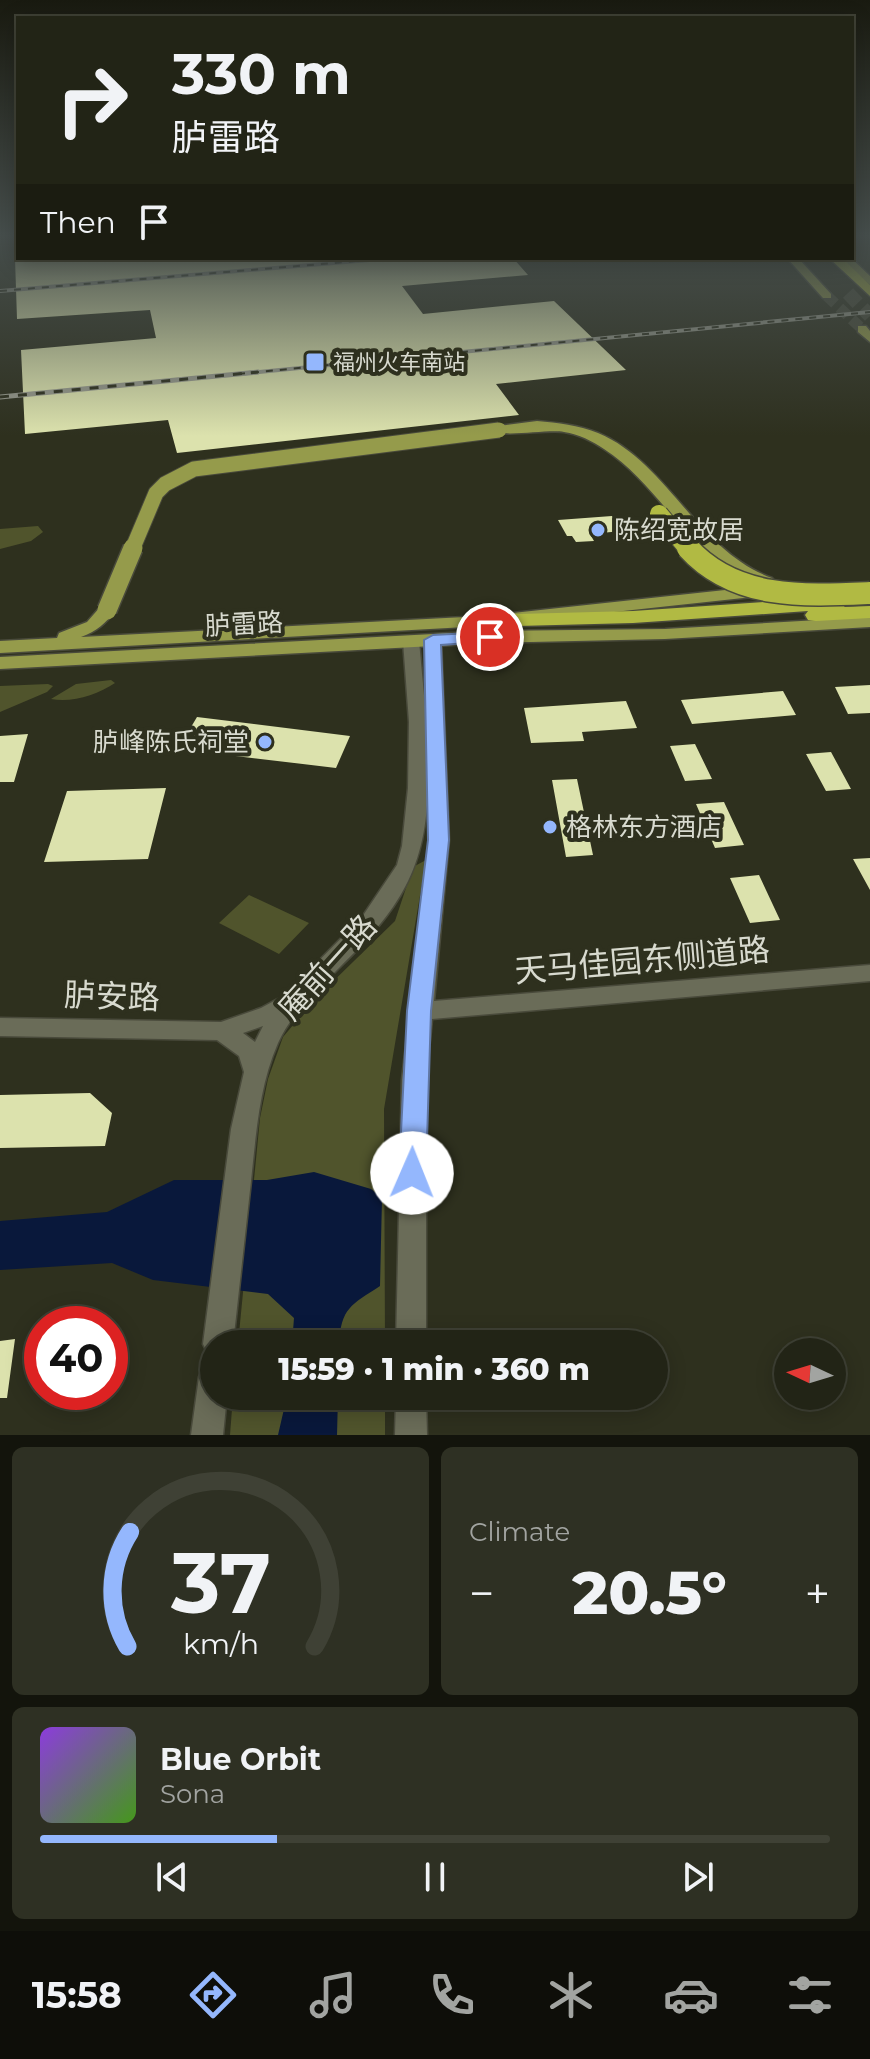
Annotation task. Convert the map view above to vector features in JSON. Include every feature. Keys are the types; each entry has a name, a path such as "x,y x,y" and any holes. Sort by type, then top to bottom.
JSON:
{"highway":[{"path":"668,512 702,562 716,573 743,585 797,595 870,593"},
{"path":"658,620 870,600"},
{"path":"487,629 870,612"}],"main road":[{"path":"45,645 93,626 107,610 156,493 165,484 194,469 499,430 552,430 595,443 668,512 734,566 767,582 809,587"},
{"path":"487,629 632,603 870,584"},
{"path":"487,629 665,634 870,622"},
{"name":"胪雷路","path":"0,663 422,641 487,629"},
{"name":"胪雷路","path":"0,647 487,629"}],"street":[{"name":"庵前一路","path":"220,1330 240,1167 256,1073 276,1022 290,1002 365,929 408,863 415,828 422,641"},
{"path":"411,1330 412,1149 419,1011 439,840 422,641"},
{"name":"天马佳园东侧道路","path":"419,1011 870,973"},
{"path":"222,1031 269,1014 290,1002"},
{"name":"胪安路","path":"0,1027 222,1031"},
{"path":"222,1031 250,1051 255,1060 256,1073"},
{"path":"207,1435 210,1410"},
{"path":"411,1410 411,1435"}],"green space":[{"path":"38,526 43,532 31,541 0,549 0,529"},
{"path":"111,680 115,683 92,694 76,699 51,699 76,684"},
{"path":"0,686 53,686 47,692 0,712"},
{"path":"426,860 384,1109 385,1330 239,1330 260,1118 268,1079 283,1037 315,999 395,921 413,867"},
{"path":"249,895 309,923 279,954 219,923"},
{"path":"232,1410 385,1410 385,1435 230,1435"}],"water":[{"path":"314,1172 371,1189 382,1198 380,1286 349,1309 340,1330 293,1330 294,1318 268,1294 153,1280 112,1263 0,1270 0,1221 107,1212 174,1180 267,1180"},
{"path":"284,1410 338,1410 337,1435 278,1435"}],"building":[{"name":"福州火车南站","path":"16,302 414,302 423,314 555,302 626,370 496,384 519,415 177,453 168,420 25,434 21,350 156,338 150,310 17,319"},
{"name":"陈绍宽故居","path":"612,516 622,531 590,534 594,541 576,542 572,536 567,536 558,520"},
{"path":"870,685 870,713 848,714 835,687"},
{"path":"783,691 796,715 692,724 681,700"},
{"path":"626,701 637,728 582,732 584,741 531,743 524,708"},
{"name":"胪峰陈氏祠堂","path":"197,717 350,736 336,768 178,749"},
{"path":"28,734 14,782 0,782 0,736"},
{"path":"695,744 712,779 685,781 670,746"},
{"path":"831,752 851,789 826,791 806,754"},
{"path":"577,779 593,855 566,857 552,780"},
{"path":"166,788 148,859 44,862 67,791"},
{"path":"724,802 744,845 715,848 696,804"},
{"path":"870,858 870,890 853,859"},
{"path":"759,875 780,920 750,923 730,878"},
{"path":"90,1093 112,1113 105,1146 0,1148 0,1095"},
{"path":"15,1339 7,1398 0,1398 0,1341"}],"tunnel":[{"path":"833,302 862,329"},
{"path":"857,302 870,316"}],"railway":[{"path":"238,374 870,312"},
{"path":"0,397 258,372"}],"place":[{"name":"福州火车南站","path":"315,362"},
{"name":"陈绍宽故居","path":"598,530"},
{"name":"胪峰陈氏祠堂","path":"265,742"},
{"name":"格林东方酒店","path":"550,827"}],"route":[{"path":"412,1173 419,1011 439,840 433,640 490,637"}]}
